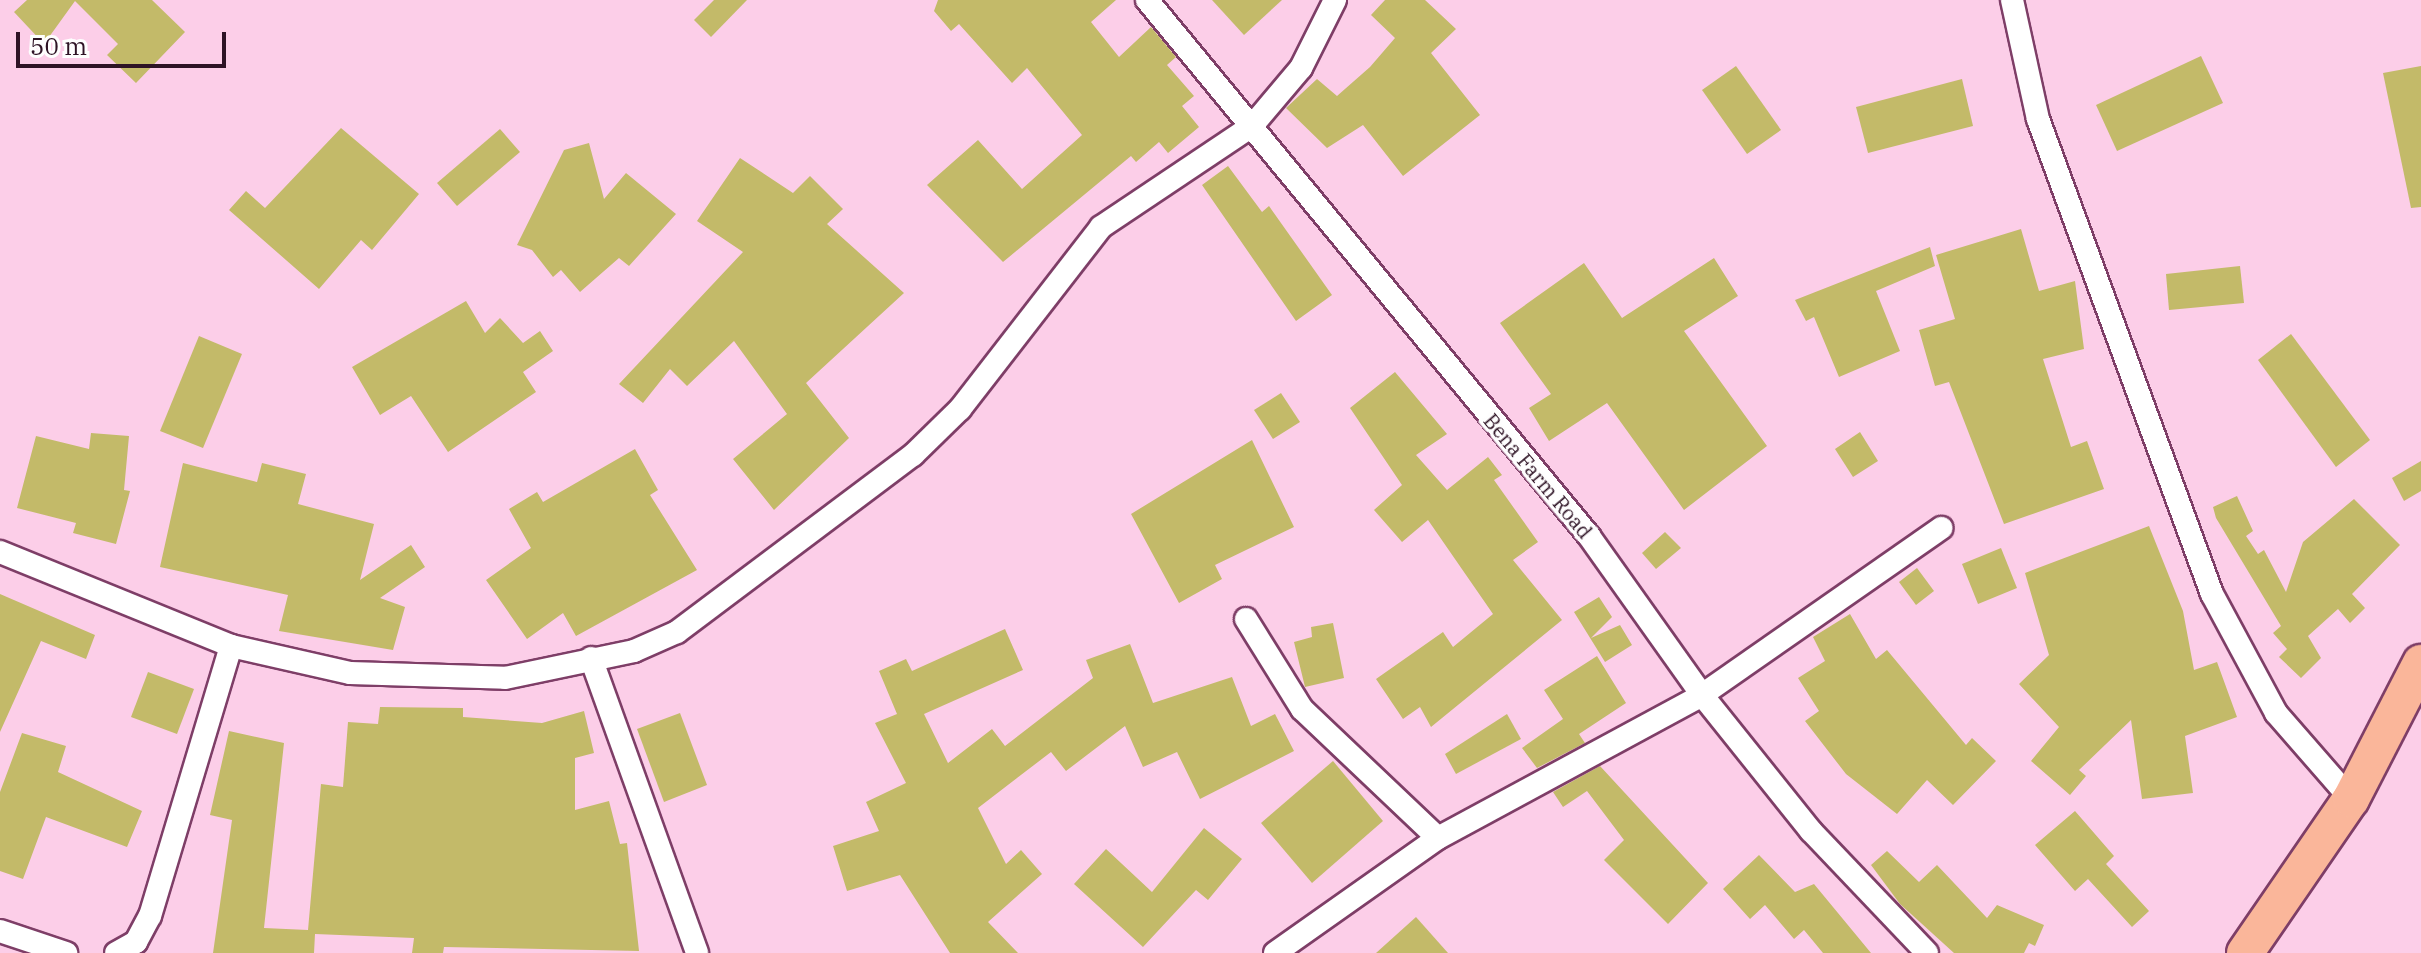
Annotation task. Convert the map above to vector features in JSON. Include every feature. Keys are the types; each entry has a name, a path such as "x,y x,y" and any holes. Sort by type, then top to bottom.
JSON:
{"main road":[{"path":"2245,953 2351,799 2421,663"}],"street":[{"name":"Bena Farm Road","path":"1147,0 1589,536 1702,695 1811,831 1927,953"},
{"path":"0,552 231,646 350,673 416,679 505,678 634,651 677,632 913,455 960,409 1101,227 1252,126 1301,68 1335,0"},
{"path":"2012,0 2038,119 2212,594 2276,713 2351,799"},
{"path":"1275,953 1438,838 1702,695 1941,528"},
{"path":"1246,619 1302,709 1438,838"},
{"path":"125,951 150,916 231,646"},
{"path":"591,658 697,953"},
{"path":"0,931 66,953"}],"building":[{"path":"27,0 152,0 185,32 136,83 107,55 118,44 75,1 44,44 14,12"},
{"path":"714,0 747,0 711,37 694,20"},
{"path":"938,0 1116,0 1091,22 1119,57 1151,27 1176,57 1167,65 1194,96 1182,106 1199,127 1168,153 1159,142 1136,162 1131,156 1003,262 927,185 978,140 1022,189 1082,135 1027,68 1012,83 959,24 951,31 934,11"},
{"path":"1212,0 1282,0 1244,35"},
{"path":"1385,0 1425,0 1456,29 1431,53 1480,115 1403,176 1363,125 1327,148 1286,108 1317,79 1337,96 1370,67 1395,38 1371,15"},
{"path":"2201,56 2223,103 2117,151 2096,105"},
{"path":"1736,66 1781,130 1747,154 1702,90"},
{"path":"2421,66 2421,207 2411,208 2383,73"},
{"path":"1962,79 1973,126 1868,153 1856,107"},
{"path":"341,128 419,194 372,250 361,240 319,289 229,210 246,191 265,208"},
{"path":"500,129 520,152 457,206 437,183"},
{"path":"589,143 604,199 626,173 676,214 629,266 619,258 580,292 561,270 553,277 532,250 517,245 564,150"},
{"path":"740,158 793,193 810,176 843,209 827,224 904,293 806,383 849,438 774,510 733,459 787,414 734,341 687,386 670,369 643,403 619,384 743,252 697,221"},
{"path":"1228,166 1262,212 1269,206 1332,295 1296,321 1202,185"},
{"path":"2021,229 2039,291 2075,281 2084,349 2043,359 2071,447 2087,441 2104,489 2004,524 1949,382 1935,386 1919,330 1955,319 1936,255"},
{"path":"1930,247 1935,266 1876,291 1900,351 1839,377 1814,317 1806,321 1795,300"},
{"path":"1714,258 1738,296 1684,331 1767,446 1684,510 1607,403 1549,441 1529,408 1551,394 1500,323 1584,263 1622,318"},
{"path":"2240,266 2244,303 2169,310 2166,274"},
{"path":"466,301 485,333 500,318 523,343 540,331 553,351 523,372 536,392 448,452 411,396 380,415 352,367"},
{"path":"2291,334 2370,440 2336,467 2258,360"},
{"path":"199,336 242,354 203,448 160,431"},
{"path":"1395,372 1447,434 1416,455 1447,490 1488,457 1502,475 1494,480 1538,542 1513,560 1562,620 1431,727 1420,707 1403,719 1376,679 1443,632 1453,647 1493,614 1428,520 1402,542 1374,510 1402,485 1350,408"},
{"path":"1281,393 1300,422 1273,439 1254,410"},
{"path":"1860,432 1878,461 1853,477 1835,449"},
{"path":"91,433 129,436 124,490 130,491 116,544 73,533 76,523 17,508 36,436 89,449"},
{"path":"1252,440 1294,527 1215,565 1222,579 1179,603 1131,514"},
{"path":"635,449 658,490 650,495 697,570 576,636 563,613 527,639 486,580 531,548 509,509 537,492 543,502"},
{"path":"2421,461 2421,491 2404,501 2392,478"},
{"path":"183,463 257,482 262,463 306,474 298,504 374,524 360,580 411,545 425,567 380,598 405,607 393,650 279,631 288,595 160,567"},
{"path":"2237,496 2253,531 2246,536 2258,554 2264,550 2286,592 2303,542 2354,499 2400,545 2352,594 2365,608 2350,623 2338,609 2308,636 2321,658 2301,678 2279,657 2287,649 2273,633 2281,626 2216,518 2213,507"},
{"path":"2149,526 2183,611 2194,670 2217,662 2237,717 2185,736 2193,793 2142,799 2131,720 2079,770 2086,776 2070,795 2031,761 2059,727 2019,684 2049,655 2025,573"},
{"path":"1665,532 1681,548 1656,569 1642,553"},
{"path":"2001,548 2017,588 1978,604 1962,564"},
{"path":"1917,568 1934,591 1916,605 1899,582"},
{"path":"0,594 95,635 86,659 41,641 0,732"},
{"path":"1599,597 1612,617 1591,638 1620,625 1632,645 1605,662 1574,612"},
{"path":"1850,614 1876,659 1887,650 1966,745 1972,738 1996,761 1953,805 1927,780 1897,814 1846,774 1805,721 1819,711 1798,678 1825,661 1813,637"},
{"path":"1333,623 1344,678 1305,687 1294,642 1312,637 1311,627"},
{"path":"1005,629 1023,670 924,714 948,763 992,729 1005,746 1093,678 1086,660 1130,644 1153,703 1232,677 1251,726 1275,714 1294,751 1200,799 1177,752 1143,767 1125,726 1066,771 1051,752 978,808 1006,864 1021,850 1042,874 988,922 1018,953 950,953 900,875 847,891 833,846 879,831 866,802 906,783 875,723 897,714 879,671 906,659 912,671"},
{"path":"1597,656 1626,703 1579,734 1585,743 1537,768 1522,748 1563,719 1544,690"},
{"path":"148,672 194,689 177,734 131,717"},
{"path":"380,707 463,708 463,717 542,723 584,711 594,753 575,758 575,810 609,801 620,844 627,843 639,951 444,947 443,953 412,953 414,938 315,934 314,953 213,953 232,820 210,815 229,731 284,743 264,928 308,930 321,784 343,787 348,722 378,724"},
{"path":"680,713 707,785 664,802 637,729"},
{"path":"1507,714 1521,739 1456,774 1445,754"},
{"path":"22,733 66,746 58,772 142,811 127,847 46,817 23,879 0,871 0,792"},
{"path":"1333,761 1383,821 1312,883 1261,823"},
{"path":"1600,766 1708,883 1668,924 1604,860 1624,840 1587,791 1563,807 1553,792"},
{"path":"2075,811 2114,856 2106,864 2149,911 2132,927 2088,879 2075,891 2035,845"},
{"path":"1204,828 1242,859 1208,900 1196,890 1143,947 1074,884 1106,849 1152,892"},
{"path":"1887,851 1919,882 1937,865 1987,918 1997,905 2044,925 2035,946 2029,943 2024,953 1954,953 1900,904 1871,865"},
{"path":"1759,855 1795,892 1814,884 1871,953 1823,953 1804,930 1794,939 1765,905 1750,919 1723,889"},
{"path":"1416,917 1448,953 1376,953"}]}
